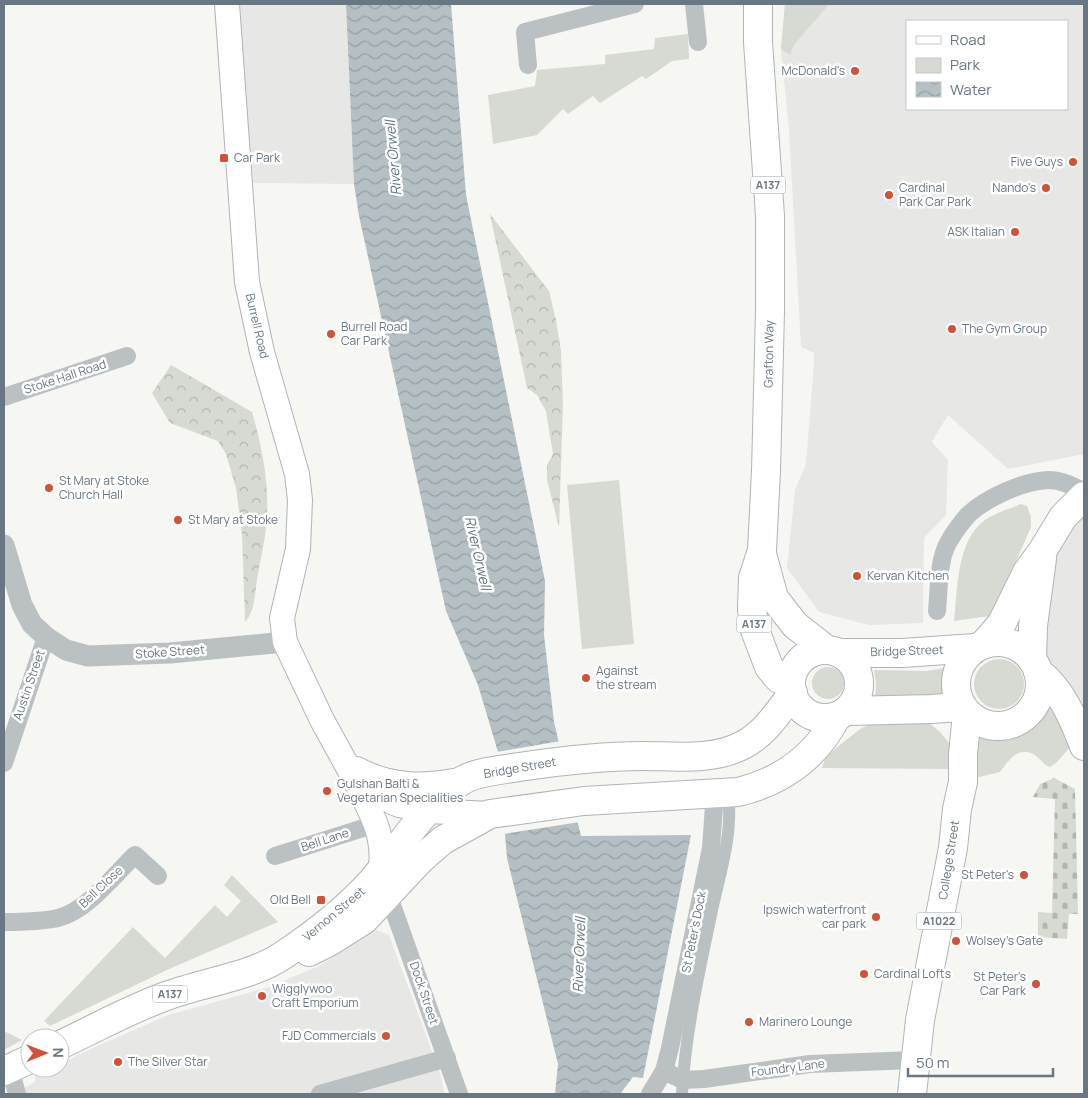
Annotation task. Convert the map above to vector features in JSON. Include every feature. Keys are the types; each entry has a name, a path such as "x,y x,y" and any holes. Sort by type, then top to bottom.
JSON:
{"main road":[{"name":"Burrell Road","path":"227,4 247,282 262,352 297,474 300,500 298,549 282,618 285,642"},
{"name":"Grafton Way","path":"759,5 758,42 770,216 769,363 762,550 753,578 752,610 755,630 769,667 779,679 792,688"},
{"path":"1043,550 1032,626 1035,666 1040,686 1037,700 1030,712 1019,721 1006,726 992,726 978,722 964,710 956,693 958,668 965,657 980,646 1002,623 1027,572 1063,518 1084,494"},
{"name":"A137","path":"762,550 774,598 795,625 833,651"},
{"path":"285,642 335,746 355,780 376,824 382,845 386,880"},
{"path":"980,646 998,642 1012,644 1024,651 1035,666 1053,684 1069,712 1084,746"},
{"name":"Bridge Street","path":"833,651 902,653 980,646"},
{"path":"842,713 856,698 859,687 854,665 833,651 816,651 805,656 796,667 792,688 796,702 810,714 821,718 842,713 964,710"},
{"name":"Bridge Street","path":"386,880 428,811 465,779 493,771 576,758 698,756 731,750 753,739 766,727 792,688"},
{"path":"931,710 943,717 951,726 963,754"},
{"name":"College Street","path":"912,1094 920,1020 953,848 957,809 963,782 964,710"},
{"name":"A137","path":"386,880 420,860 443,840 494,814 584,801 723,799 738,792 754,788 772,781 799,764 820,743 842,713"},
{"path":"335,746 354,767 382,780 424,785 465,779"},
{"path":"355,780 379,796 400,805 428,811 494,814"},
{"name":"Vernon Street","path":"70,1040 161,998 249,971 284,955 360,894 386,880"}],"street":[{"path":"528,65 525,32 635,4"},
{"path":"694,4 698,42"},
{"name":"Stoke Hall Road","path":"4,397 126,356"},
{"path":"937,611 940,571 947,544 968,515 990,499 1018,487 1049,480 1066,483 1084,494"},
{"name":"Stoke Street","path":"4,545 22,605 32,624 46,637 66,650 88,656 170,653 285,642"},
{"name":"Austin Street","path":"4,763 46,637"},
{"path":"682,1087 694,1003 730,816 723,799"},
{"name":"St Peter's Dock","path":"650,1094 664,1071 676,1024 711,848 714,806 723,799"},
{"name":"Bell Lane","path":"275,856 376,824"},
{"name":"Bell Close","path":"4,922 38,921 58,918 72,913 83,906 135,855 158,876"},
{"name":"Dock Street","path":"386,880 392,904 459,1094"},
{"path":"320,1094 447,1058"},
{"name":"Foundry Lane","path":"664,1071 682,1087 704,1079 810,1064 915,1060"},
{"path":"14,1066 18,1094"}],"shaded area":[{"path":"227,4 346,4 354,184 240,183"},
{"path":"785,4 1084,4 1084,454 1008,469 948,415 932,442 948,460 946,515 924,538 923,623 869,625 819,612 787,568 795,490 806,464 814,364 814,353 801,347 789,129 781,49"},
{"path":"1084,511 1084,748 1038,672 1043,550"},
{"path":"377,930 389,935 440,1073 445,1094 12,1094 35,1082 35,1078 70,1078 70,1059 168,1015 266,988 319,966"}],"green space":[{"path":"785,4 829,4 794,45 790,55 781,49"},
{"path":"688,34 689,59 672,61 646,79 642,76 600,103 593,96 568,114 563,109 537,135 493,144 488,95 535,86 537,70 605,64 605,55 654,49 655,38"},
{"path":"490,214 549,291 556,320 561,351 563,404 559,527 547,480 547,465 553,454 546,411 537,395 527,388"},
{"path":"171,365 252,412 264,462 267,514 254,602 251,613 245,622 242,534 236,488 226,454 218,441 170,423 152,393"},
{"path":"619,480 634,644 582,649 567,485"},
{"path":"1021,504 1027,506 1031,517 1031,527 997,605 990,616 954,621 960,566 968,540 985,520"},
{"path":"1004,659 1017,666 1023,674 1023,694 1017,702 1009,708 994,709 981,702 975,694 974,679 981,666 989,660"},
{"path":"828,667 834,668 839,672 843,677 843,689 839,694 834,698 828,699 822,698 817,694 813,689 812,683 813,677 817,672 822,668"},
{"path":"945,668 942,694 945,703 875,700 876,684 874,670 927,671"},
{"path":"1052,701 1073,744 1056,763 1050,767 1035,755 1024,752 1014,755 1000,772 979,777 975,774 980,735 1004,737 1023,733 1039,721"},
{"path":"925,720 940,732 949,743 949,769 822,768 826,756 860,729 877,721"},
{"path":"1054,778 1075,789 1078,914 1069,914 1067,939 1038,937 1038,912 1052,913 1055,799 1033,797 1040,784"},
{"path":"232,875 278,922 169,969 50,1026 44,1021 133,927 165,958 215,905 227,917 241,901 224,885"},
{"path":"4,1031 20,1039 20,1041 4,1050"}],"water":[{"name":"River Orwell","path":"346,4 451,4 466,195 545,581 544,635 554,722 581,836 691,835 643,1078 633,1077 620,1094 555,1094 558,1064 507,858 498,752 478,685 446,611 359,216 354,184"}],"pier":[{"path":"561,741 580,822 503,834 496,752"}],"place":[{"name":"McDonald's","path":"855,71"},
{"name":"Car Park","path":"224,158"},
{"name":"Five Guys","path":"1073,162"},
{"name":"Nando's","path":"1046,188"},
{"name":"Cardinal Park Car Park","path":"889,195"},
{"name":"ASK Italian","path":"1015,232"},
{"name":"The Gym Group","path":"952,329"},
{"name":"Burrell Road Car Park","path":"331,334"},
{"name":"St Mary at Stoke Church Hall","path":"49,488"},
{"name":"St Mary at Stoke","path":"178,520"},
{"name":"Kervan Kitchen","path":"857,576"},
{"name":"Against the stream","path":"586,678"},
{"name":"Gulshan Balti & Vegetarian Specialities","path":"327,791"},
{"name":"St Peter's","path":"1024,875"},
{"name":"Old Bell","path":"321,900"},
{"name":"Ipswich waterfront car park","path":"876,917"},
{"name":"Wolsey's Gate","path":"956,941"},
{"name":"Cardinal Lofts","path":"864,974"},
{"name":"St Peter's Car Park","path":"1036,984"},
{"name":"Wigglywoo Craft Emporium","path":"262,996"},
{"name":"Marinero Lounge","path":"749,1022"},
{"name":"FJD Commercials","path":"386,1036"},
{"name":"The Silver Star","path":"118,1062"}]}
